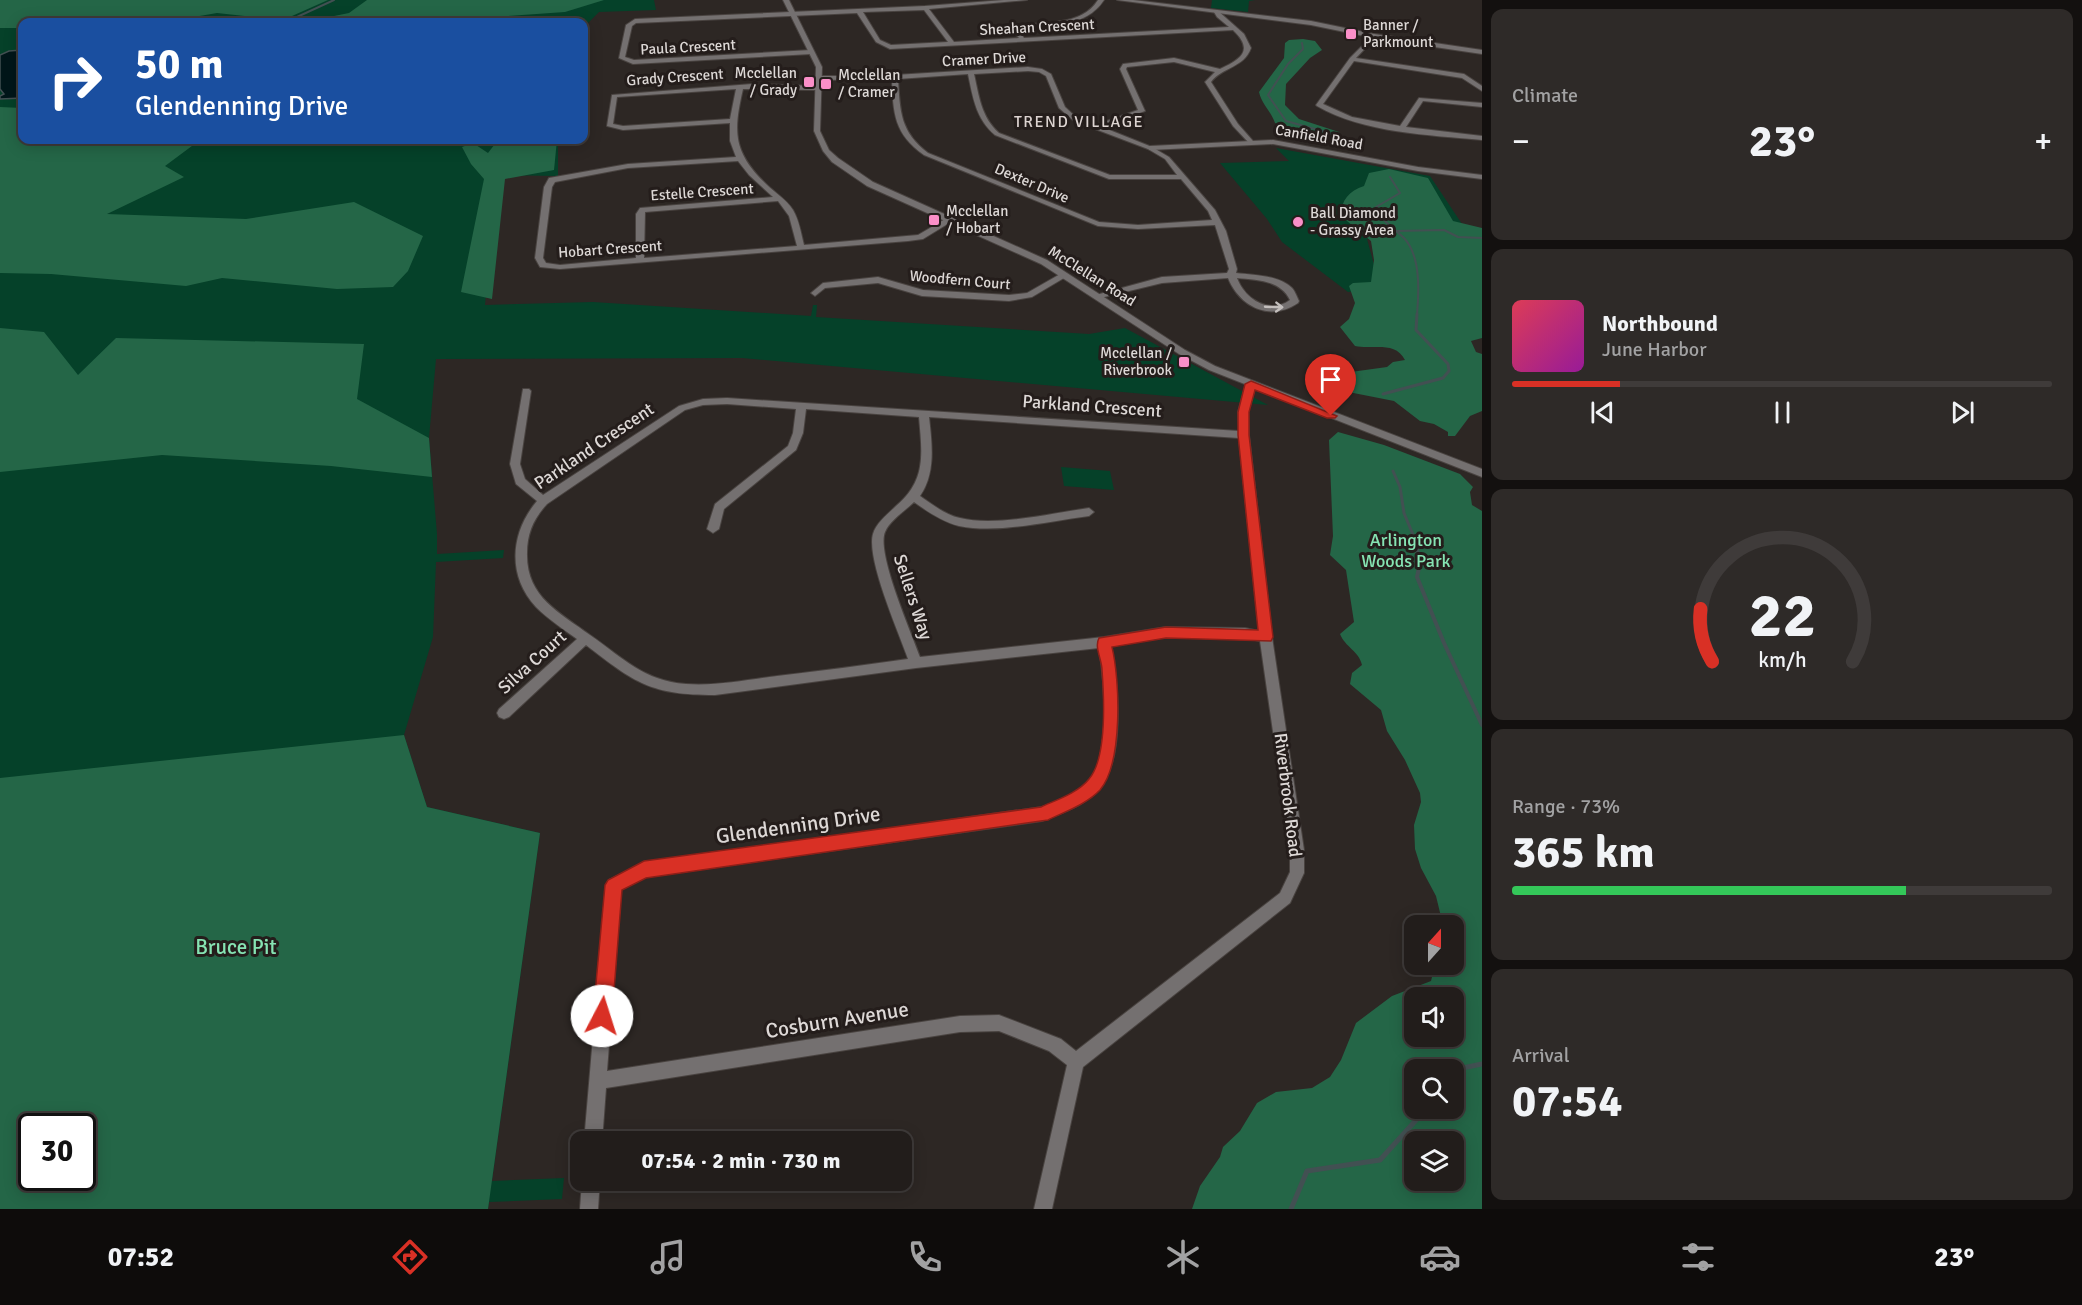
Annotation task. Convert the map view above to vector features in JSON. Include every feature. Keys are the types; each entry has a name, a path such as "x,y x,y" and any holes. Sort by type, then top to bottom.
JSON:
{"street":[{"name":"McClellan Road","path":"786,0 819,67 817,131 826,151 835,160 870,184 1044,262 1190,357 1251,384 1482,473"},
{"name":"Paula Crescent","path":"811,52 633,62 622,58 631,23 707,17 925,8 1024,0"},
{"path":"1023,40 1016,31 1018,27 1078,18 1092,12 1101,0"},
{"path":"1120,0 1311,23 1374,36 1482,52"},
{"path":"925,8 952,44"},
{"name":"Sheahan Crescent","path":"859,10 878,41 884,45 899,47 1234,28"},
{"path":"1217,12 1247,38 1247,52 1228,68 1211,77 1208,82 1235,125 1251,142"},
{"path":"707,17 709,28"},
{"path":"1374,36 1352,59 1319,105 1327,111 1342,116 1402,128 1482,138"},
{"path":"1352,59 1464,76 1482,89"},
{"path":"1096,128 1142,111 1123,69 1125,65 1174,60 1220,71"},
{"name":"Cramer Drive","path":"819,78 895,77 1028,69 1045,72 1051,78 1065,112 1076,120 1150,148 1167,158 1211,210 1218,222 1233,269 1231,275"},
{"path":"971,73 980,114 996,134 1110,177 1183,177"},
{"name":"Dexter Drive","path":"895,77 899,125 906,138 926,154 1098,224 1138,227 1218,222"},
{"path":"740,87 731,121 732,136 739,159 789,208 801,248"},
{"name":"Grady Crescent","path":"731,121 623,128 609,125 614,96 619,94 740,87 818,88"},
{"path":"1402,128 1421,99 1482,105"},
{"name":"Canfield Road","path":"1150,148 1273,142 1418,169 1481,178"},
{"name":"Hobart Crescent","path":"739,159 628,166 552,180 548,187 539,258 543,265 560,267 908,239 920,237 950,220"},
{"name":"Estelle Crescent","path":"640,261 640,214 643,210 778,199"},
{"name":"Woodfern Court","path":"815,293 823,286 878,280 922,293 1019,297 1029,295 1065,274"},
{"path":"1099,297 1161,280 1231,275 1278,282 1292,292 1295,301 1282,309 1261,306 1243,296 1231,275"},
{"name":"Riverbrook Road","path":"1076,1062 1285,898 1297,873 1297,850 1266,637 1244,435 1243,412 1251,384"},
{"path":"526,391 515,464 519,481 543,501"},
{"name":"Parkland Crescent","path":"1244,435 727,401 703,402 682,408 543,501 528,518 523,532 519,570 534,598 544,608 628,670 654,684 683,690 715,690 916,663 1104,642 1166,632 1245,633 1266,637"},
{"path":"713,529 719,507 792,448 798,433 801,407"},
{"name":"Sellers Way","path":"916,663 880,556 878,536 889,519 914,496 924,480 926,464 924,414"},
{"path":"914,496 935,512 959,522 986,524 1089,512"},
{"name":"Silva Court","path":"504,713 586,638"},
{"name":"Glendenning Drive","path":"594,1131 614,885 644,870 1042,814 1070,802 1093,786 1102,772 1108,747 1110,668 1104,642"},
{"name":"Cosburn Avenue","path":"597,1081 960,1024 999,1023 1055,1045 1076,1062"},
{"path":"1043,1209 1076,1062"},
{"path":"589,1209 590,1191"}],"green space":[{"name":"Bruce Pit","path":"0,0 654,0 656,10 599,12 588,23 588,18 18,18 18,144 558,144 558,176 500,175 495,198 485,305 593,302 811,316 813,305 817,305 816,317 1089,334 1125,328 1268,405 742,358 436,359 429,438 437,554 504,550 503,558 436,562 433,637 404,735 427,807 540,833 492,1181 564,1178 562,1199 489,1202 488,1209 0,1209"},
{"path":"0,0 328,0 288,18 217,13 188,18 18,18 18,28 0,28"},
{"path":"367,0 604,0 565,12 480,18 324,18 349,13"},
{"path":"1212,0 1255,0 1249,1 1248,12 1211,8"},
{"path":"1289,40 1315,41 1322,50 1310,58 1286,84 1285,105 1299,119 1339,132 1342,137 1287,128 1275,123 1260,97 1259,92 1284,58 1285,43"},
{"path":"0,107 18,108 18,144 195,144 165,166 184,177 107,214 246,219 354,202 423,236 408,271 393,287 337,289 222,278 186,286 51,274 0,273"},
{"path":"474,144 488,153 495,144 557,144 554,170 505,179 492,299 461,292 484,179 471,164 462,147"},
{"path":"1276,148 1430,176 1466,230 1367,239 1380,287 1348,292 1282,242 1267,219 1220,163 1289,161"},
{"path":"1389,169 1428,178 1453,221 1482,228 1482,338 1471,341 1476,352 1482,354 1482,411 1470,416 1455,436 1448,436 1448,432 1434,424 1420,421 1394,401 1323,387 1320,383 1329,375 1387,367 1393,362 1405,360 1401,354 1389,348 1355,346 1340,327 1349,319 1355,303 1349,286 1353,283 1371,282 1374,260 1371,241 1341,216 1342,205 1350,193 1364,186 1369,173"},
{"path":"0,328 44,332 78,375 116,338 364,344 357,399 429,438 432,477 331,466 162,455 0,472"},
{"name":"Arlington Woods Park","path":"1338,432 1384,445 1460,474 1473,487 1470,492 1472,505 1482,511 1482,1209 1192,1209 1200,1186 1220,1157 1223,1147 1240,1131 1257,1103 1276,1092 1312,1088 1330,1077 1341,1060 1356,1023 1392,996 1404,991 1404,1047 1464,1047 1464,987 1415,987 1431,981 1432,975 1464,975 1464,915 1441,915 1436,896 1421,868 1415,849 1414,825 1421,802 1420,793 1405,760 1387,731 1381,710 1350,684 1352,673 1362,665 1358,656 1340,634 1354,622 1346,570 1330,555 1333,536 1329,440"},
{"path":"1061,467 1110,471 1114,490 1064,486"},
{"path":"404,735 427,807 540,833 488,1209 0,1209 0,778"}],"shaded area":[{"path":"18,50 18,98 0,99 0,96 4,94 0,89 0,55"}],"waterway":[{"path":"295,18 334,0"},
{"path":"1302,43 1303,49 1288,64 1268,95 1286,121 1333,134"},
{"path":"1390,177 1400,193 1376,207 1384,220 1396,231"},
{"path":"1396,231 1444,230 1458,237 1482,238"},
{"path":"1396,231 1410,246 1416,264 1417,315"},
{"path":"1383,394 1443,378 1449,371 1448,364 1416,330 1417,314"},
{"path":"1393,471 1400,487 1404,513 1416,542"},
{"path":"1415,541 1420,563 1417,577 1444,643 1482,725"},
{"path":"1464,1068 1482,1064"},
{"path":"1291,1209 1307,1171 1380,1160 1417,1119"}],"place":[{"name":"Banner / Parkmount","path":"1351,34"},
{"name":"Mcclellan / Grady","path":"809,82"},
{"name":"Mcclellan / Cramer","path":"826,84"},
{"name":"Mcclellan / Hobart","path":"934,220"},
{"name":"Ball Diamond - Grassy Area","path":"1298,222"},
{"name":"Mcclellan / Riverbrook","path":"1184,362"}],"district":[{"name":"TREND VILLAGE","path":"1079,121"}],"route":[{"path":"602,1016 614,885 644,870 1042,814 1070,802 1093,786 1102,772 1108,747 1110,668 1104,642 1166,632 1245,633 1266,637 1244,435 1243,412 1251,384 1331,416"}]}
